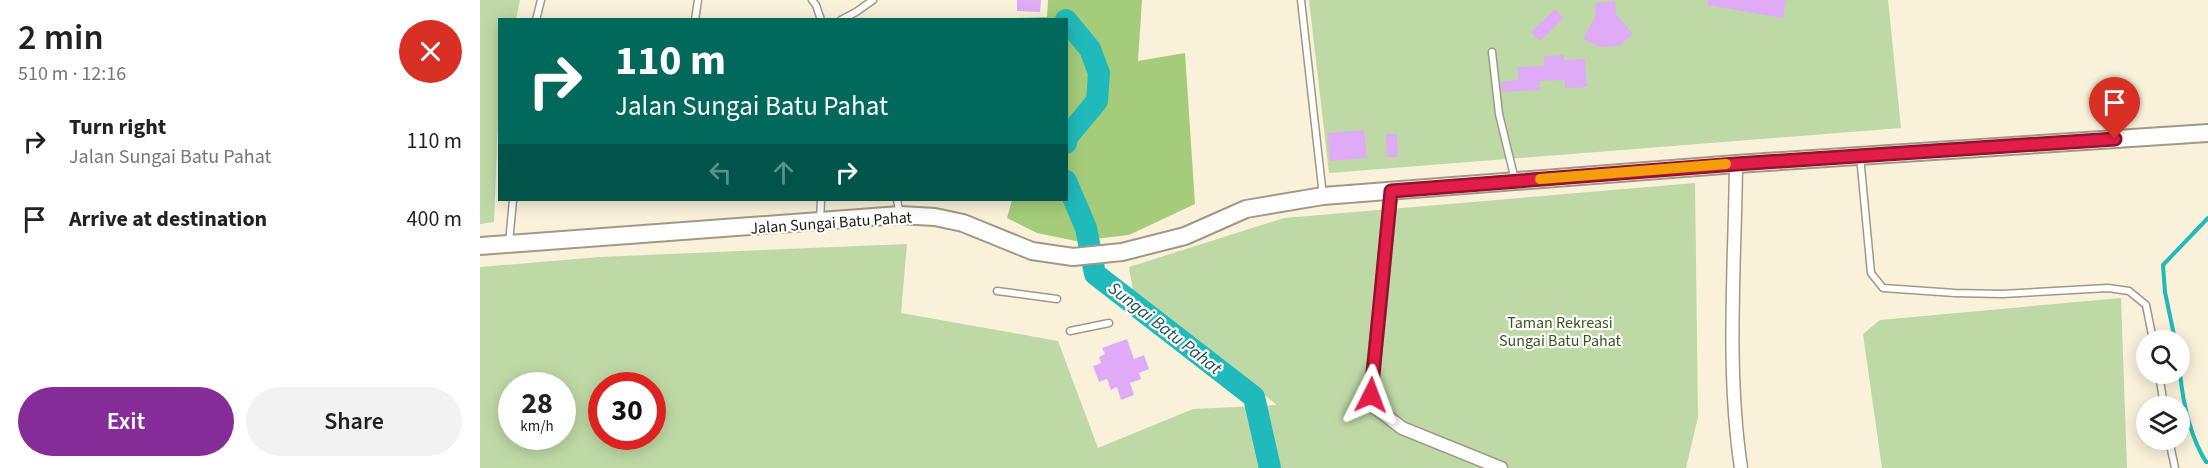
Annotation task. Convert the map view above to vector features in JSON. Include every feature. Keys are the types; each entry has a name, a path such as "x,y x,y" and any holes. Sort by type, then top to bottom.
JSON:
{"street":[{"name":"Jalan Sungai Batu Pahat","path":"480,246 820,222 898,207 963,223 1032,251 1073,257 1122,252 1185,236 1246,209 1323,196 1736,164 2208,134"},
{"path":"1736,164 1732,376 1735,430 1741,468"},
{"path":"1391,191 1371,402 1374,407 1402,428 1501,468"}],"lane":[{"path":"536,18 541,0"},
{"path":"695,18 698,0"},
{"path":"812,0 820,18"},
{"path":"845,18 873,0"},
{"path":"1301,0 1323,196"},
{"path":"1492,52 1499,114 1515,181"},
{"path":"1860,156 1871,273 1883,288 2002,294 2108,288 2129,291 2146,305 2151,330"},
{"path":"509,244 513,201"},
{"path":"820,222 821,201"},
{"path":"997,291 1057,299"},
{"path":"1070,331 1109,323"},
{"path":"2171,450 2175,468"}],"green space":[{"path":"480,0 520,0 516,18 498,18 498,123 494,222 480,224"},
{"path":"1048,0 1142,0 1138,61 1185,53 1195,204 1129,235 1076,241 1037,233 1007,218 1012,201 1068,201 1068,18 1014,18 1047,17"},
{"path":"1309,0 1888,0 1901,128 1329,173"},
{"name":"Taman Rekreasi Sungai Batu Pahat","path":"1695,183 1698,417 1686,468 480,468 480,267 599,257 907,244 901,313 1058,341 1098,448 1193,409 1277,405 1133,290 1129,267 1284,218"},
{"path":"2121,298 2127,468 1882,468 1863,334 1880,320"}],"building":[{"path":"1017,0 1041,0 1040,12 1017,11"},
{"path":"1708,0 1786,0 1783,18 1707,5"},
{"path":"1615,1 1616,14 1633,34 1619,46 1599,47 1583,39 1596,15 1595,3"},
{"path":"1555,9 1564,18 1540,41 1531,32"},
{"path":"1564,55 1564,60 1585,59 1587,87 1565,88 1565,80 1539,81 1540,90 1502,92 1501,82 1518,80 1517,67 1544,66 1544,56"},
{"path":"1364,130 1367,158 1330,161 1328,133"},
{"path":"1386,134 1397,134 1398,157 1387,157"},
{"path":"1127,339 1134,359 1144,355 1149,369 1139,373 1141,379 1130,383 1134,395 1121,400 1117,387 1111,390 1107,379 1099,382 1093,366 1101,363 1099,357 1105,354 1102,348"}],"waterway":[{"name":"Sungai Batu Pahat","path":"1068,22 1090,49 1099,73 1097,101 1068,136"},
{"name":"Sungai Batu Pahat","path":"1068,186 1086,228 1095,274 1254,397 1270,468"},
{"path":"2173,330 2165,292 2163,265 2208,218"},
{"path":"2181,384 2192,430 2200,452 2208,462"}],"slow traffic":[{"path":"1540,179 1726,164"}],"route":[{"path":"1371,395 1391,191 1736,164 2115,139"}]}
